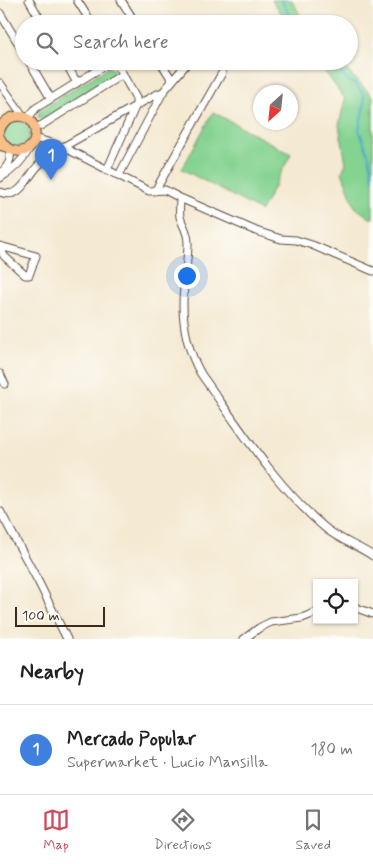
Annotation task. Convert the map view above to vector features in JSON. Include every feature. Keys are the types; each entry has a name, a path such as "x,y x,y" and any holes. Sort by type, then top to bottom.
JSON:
{"main road":[{"path":"1,125 13,116 25,118 35,128 33,142 21,152 3,144"}],"street":[{"path":"29,0 38,15"},
{"path":"77,0 86,15"},
{"path":"121,0 130,15"},
{"path":"0,13 15,38"},
{"path":"34,70 51,99"},
{"path":"70,70 77,83"},
{"path":"0,82 25,118 34,110 99,70"},
{"path":"107,170 136,105 136,98 120,70"},
{"path":"166,70 172,80"},
{"path":"119,176 163,92 181,70"},
{"path":"35,128 123,74"},
{"path":"156,191 222,74"},
{"path":"0,192 10,194 21,189 47,157 53,157 63,148 136,105 163,92"},
{"path":"0,176 15,168 22,161 33,142 63,148 149,191 170,192 256,231 281,239 296,240 312,245 373,271"},
{"path":"0,176 9,163 10,156 3,144"},
{"path":"180,198 180,216 186,228 188,243 183,303 184,316 188,345 194,362 273,474 296,499 337,537 373,556"},
{"path":"0,247 36,256 29,275 25,275 4,256 0,247"},
{"path":"0,374 5,384"},
{"path":"1,513 37,579 66,639"},
{"path":"358,608 373,614"},
{"path":"244,639 270,622 302,618 313,614"}],"green space":[{"path":"272,0 292,0 300,15 283,15"},
{"path":"104,70 115,71 112,77 46,119 42,120 38,117 40,110"},
{"path":"324,70 346,70 373,96 373,218 370,218 355,207 342,172 346,163 339,125 345,99"},
{"path":"213,112 291,154 261,211 182,169"},
{"path":"17,121 26,125 30,134 26,143 17,147 8,143 4,134 8,125"}],"waterway":[{"path":"281,0 289,15"},
{"path":"338,70 350,82 354,83 364,95 359,130 369,156 373,179"}],"place":[{"name":"Mercado Popular","path":"51,180"}]}
